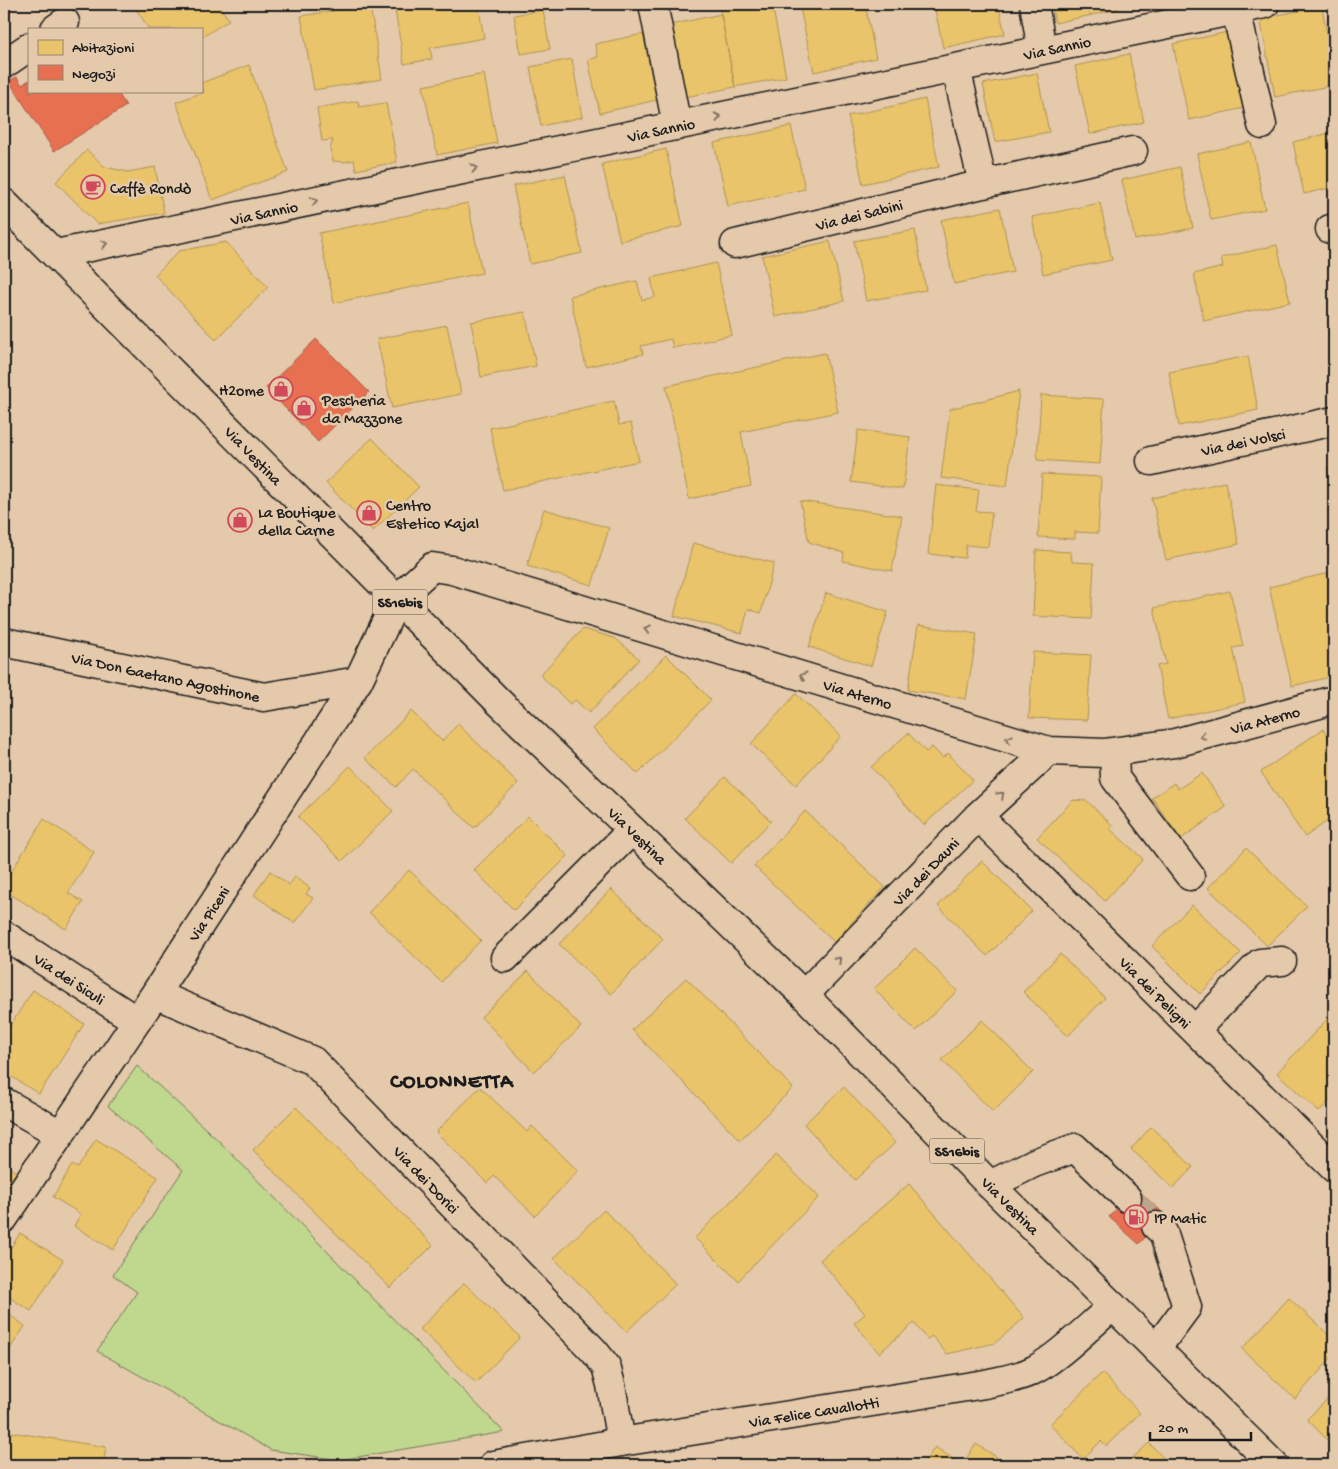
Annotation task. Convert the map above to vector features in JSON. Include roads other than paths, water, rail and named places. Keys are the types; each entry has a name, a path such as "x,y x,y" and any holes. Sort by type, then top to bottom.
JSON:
{"street":[{"path":"653,4 678,126"},
{"path":"1034,4 1042,50"},
{"name":"Via Sannio","path":"56,254 1265,4"},
{"path":"1236,10 1262,126"},
{"path":"956,68 983,184"},
{"name":"Via dei Sabini","path":"735,244 983,184 1134,151"},
{"name":"Via Vestina","path":"4,203 500,703 804,995 990,1185 1273,1465"},
{"name":"Via dei Volsci","path":"1151,461 1334,421"},
{"name":"Via Aterno","path":"397,599 432,567 452,570 1049,751 1114,752 1175,743 1334,700"},
{"name":"Via Piceni","path":"4,1218 155,994 358,681 397,599"},
{"name":"Via Don Gaetano Agostinone","path":"4,642 264,697 358,681"},
{"name":"Via dei Dauni","path":"804,995 978,816 1049,751"},
{"path":"1114,752 1115,778 1190,876"},
{"name":"Via dei Peligni","path":"978,816 1334,1168"},
{"path":"505,958 632,830"},
{"name":"Via dei Siculi","path":"4,935 137,1021"},
{"path":"1196,1030 1260,963 1282,961"},
{"name":"Via dei Dorici","path":"155,994 313,1062 594,1351 606,1366 621,1442"},
{"path":"4,1102 60,1134"},
{"path":"990,1185 1034,1163 1075,1148 1127,1198"},
{"path":"1156,1226 1164,1232 1187,1308 1156,1349"},
{"name":"Via Felice Cavallotti","path":"493,1465 573,1458 621,1442 985,1384 1017,1377 1035,1370 1060,1352 1113,1306"}],"tunnel":[{"path":"1127,1198 1156,1226"}],"place":[{"name":"Caffè Rondò","path":"93,187"},
{"name":"H2ome","path":"281,389"},
{"name":"Pescheria da Mazzone","path":"304,408"},
{"name":"Centro Estetico Kajal","path":"369,513"},
{"name":"La Boutique della Carne","path":"240,520"},
{"name":"IP Matic","path":"1136,1217"}],"district":[{"name":"COLONNETTA","path":"452,1080"}]}
